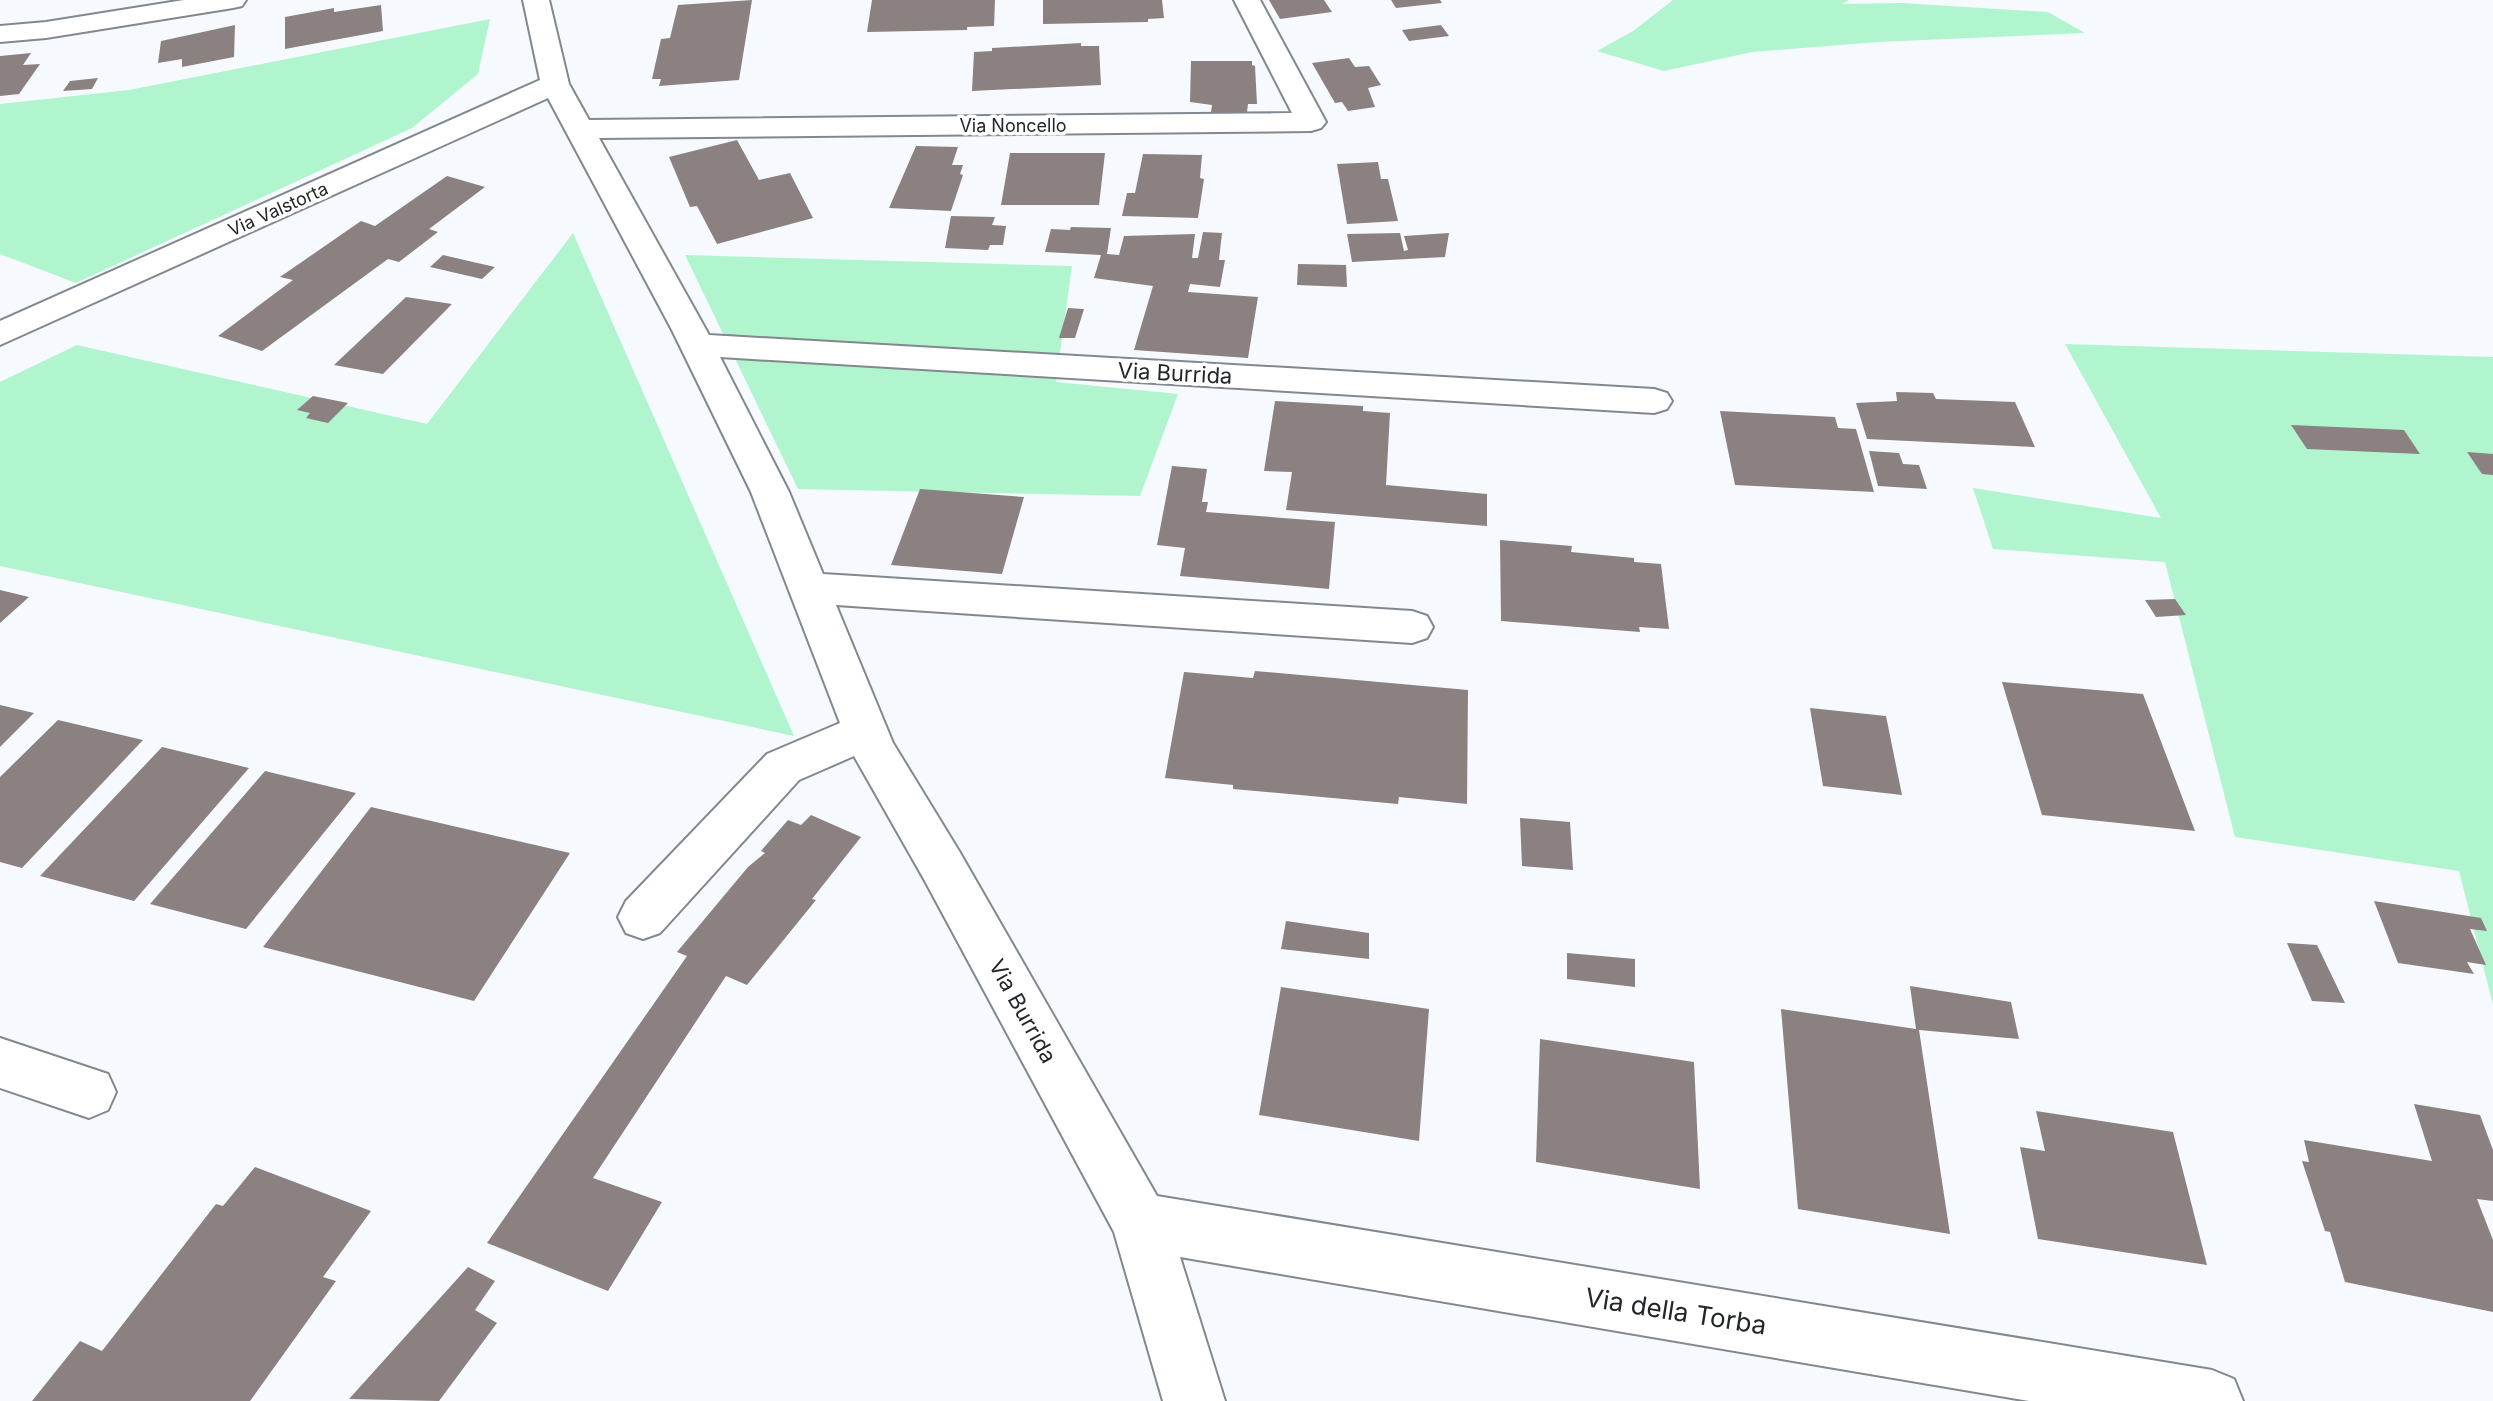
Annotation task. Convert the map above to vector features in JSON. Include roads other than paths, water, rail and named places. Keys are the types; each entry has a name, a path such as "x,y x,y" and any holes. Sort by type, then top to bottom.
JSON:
{"street":[{"path":"0,34 46,30 233,0"},
{"name":"Via Burrida","path":"536,0 555,84 696,345 770,492 873,750 942,866 1140,1222 1194,1401"},
{"name":"Via Noncello","path":"578,129 1311,122 1247,0"},
{"name":"Via Valstorta","path":"0,334 555,84"},
{"name":"Via Burrida","path":"696,345 1654,401"},
{"path":"808,588 1412,627"},
{"path":"643,917 783,767 866,731"},
{"path":"0,1063 89,1092"},
{"name":"Via della Torba","path":"1140,1222 2212,1401"}]}
